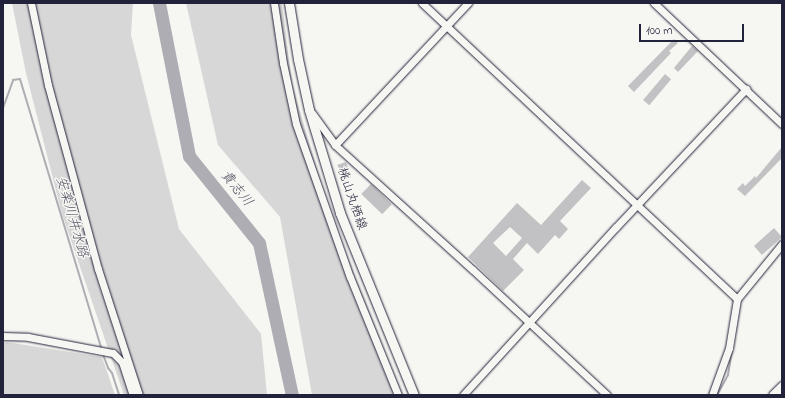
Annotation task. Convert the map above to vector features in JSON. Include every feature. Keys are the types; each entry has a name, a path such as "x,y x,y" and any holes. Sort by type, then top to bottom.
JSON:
{"main road":[{"name":"桃山丸栖線","path":"289,3 298,59 309,110 340,213 414,395"},
{"path":"773,395 782,386"}],"street":[{"path":"31,3 50,92 98,269 139,395"},
{"path":"274,3 283,63 296,124 348,270 398,395"},
{"path":"422,3 636,206 737,299"},
{"path":"336,145 468,3"},
{"path":"654,3 782,124"},
{"path":"463,395 636,206 746,89"},
{"path":"309,110 336,145 473,270 606,395"},
{"path":"712,395 729,348 737,299 782,244"},
{"path":"3,336 28,337 113,353 122,362 133,395"}],"shaded area":[{"path":"12,3 133,3 131,35 179,229 261,334 267,395 124,395 62,214 26,73"},
{"path":"186,3 282,3 292,84 329,211 402,395 312,395 280,217 218,145"},
{"path":"6,342 102,357 115,395 3,395 3,343"}],"building":[{"path":"674,39 678,43 669,51 671,53 634,92 628,86"},
{"path":"692,46 698,51 678,72 674,68"},
{"path":"665,74 671,79 649,105 643,100"},
{"path":"782,147 782,158 745,196 737,189 743,183 745,186 755,176 756,178"},
{"path":"346,162 351,177 342,180 337,165"},
{"path":"582,180 591,188 560,221 568,229 559,239 555,235 538,254 527,243 513,259 524,270 503,291 468,257 517,203 541,225","holes":["510,227 522,238 506,256 493,243"]},
{"path":"371,184 392,204 382,214 361,194"},
{"path":"774,228 782,237 762,255 754,246"}],"waterway":[{"name":"貴志川","path":"159,3 189,156 259,243 292,395"},
{"name":"安楽川井水路","path":"3,108 13,80 20,79 101,348"},
{"path":"717,395 728,375 732,349"},
{"name":"安楽川井水路","path":"102,352 108,368 112,373 119,395"}]}
